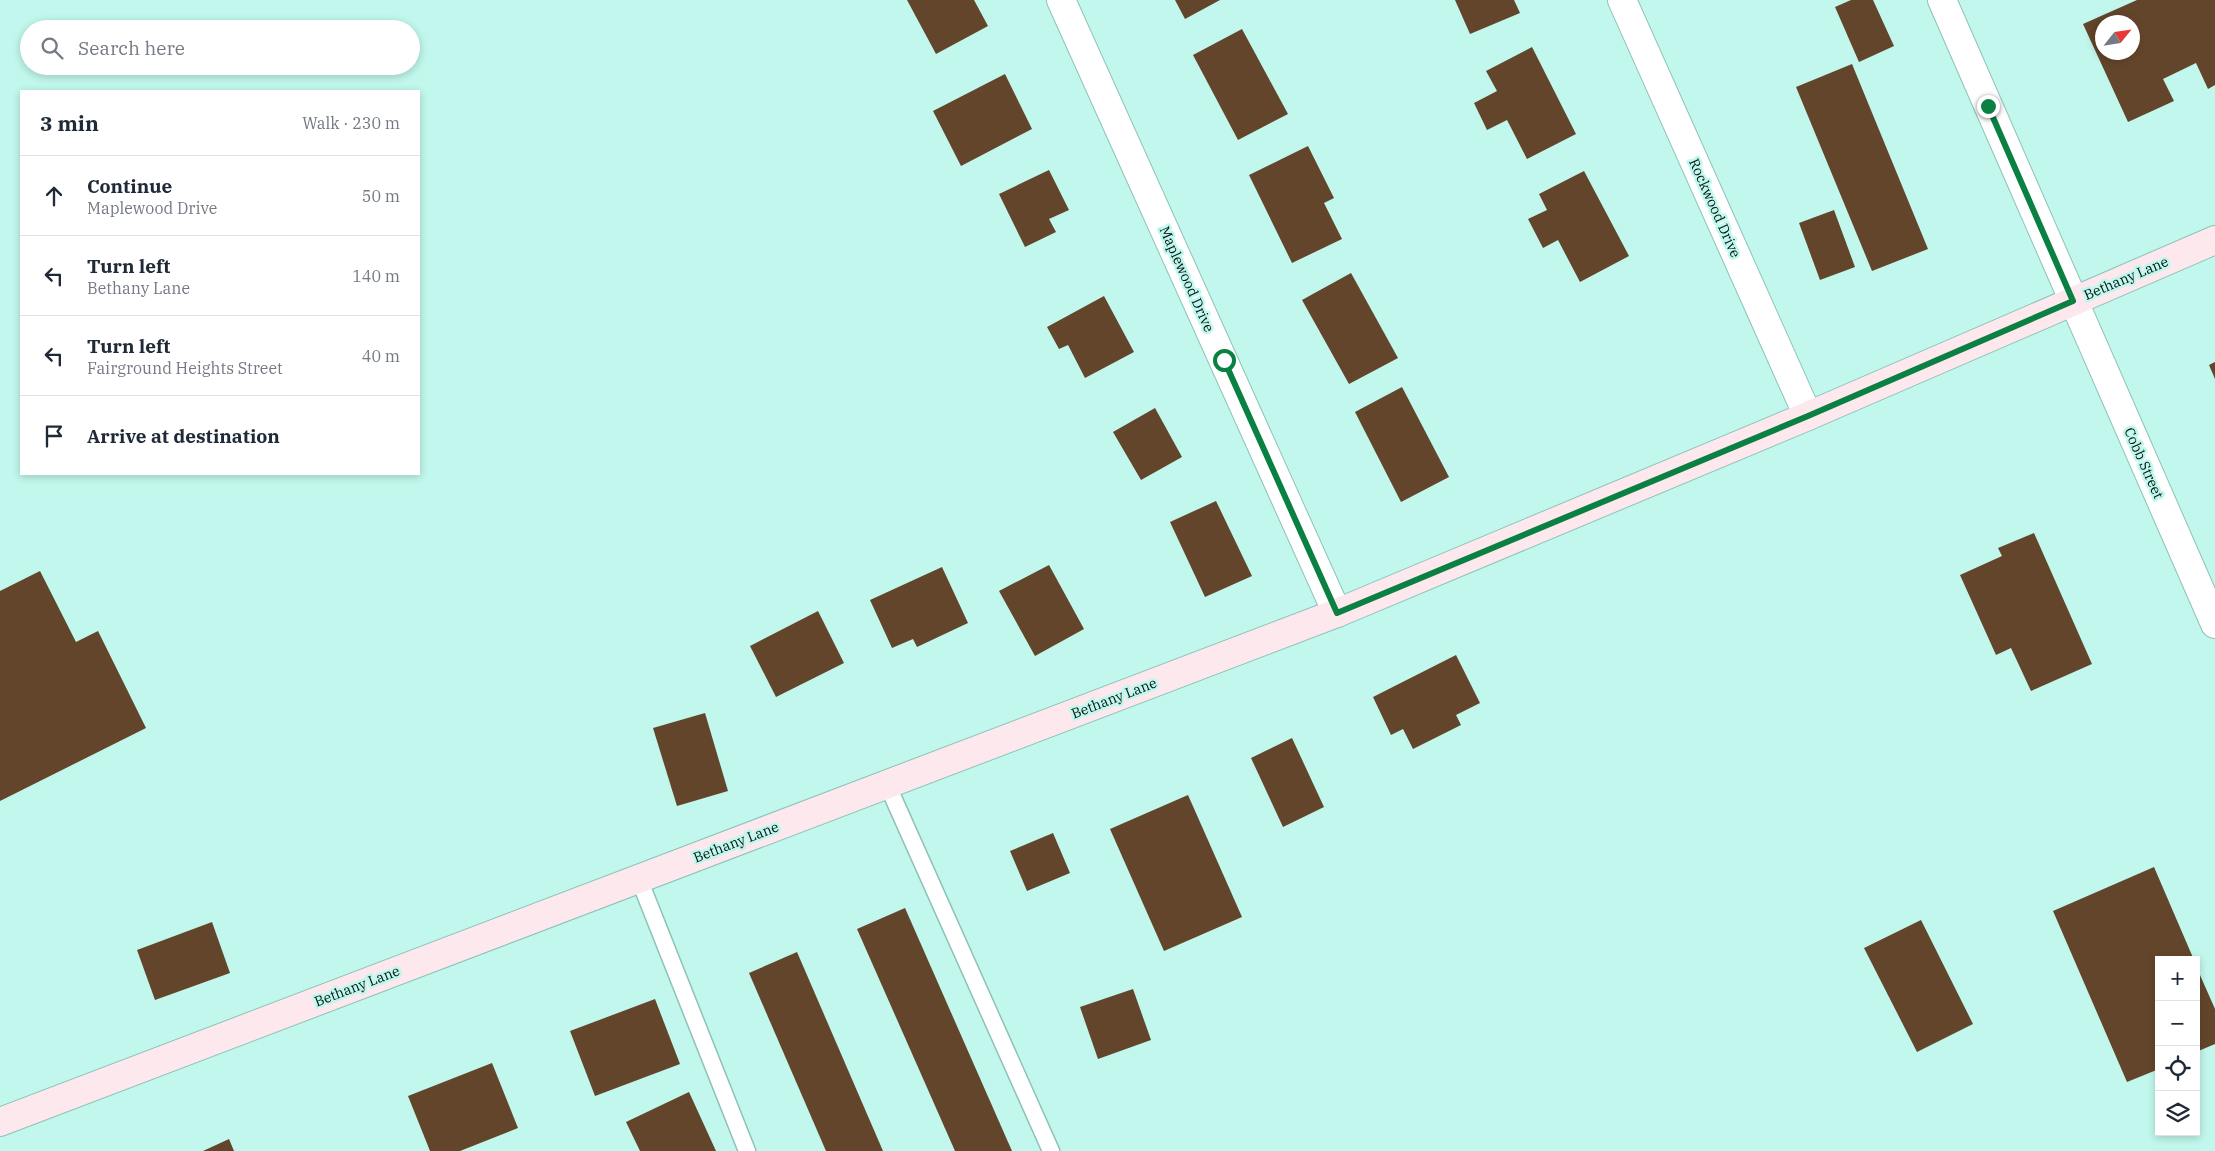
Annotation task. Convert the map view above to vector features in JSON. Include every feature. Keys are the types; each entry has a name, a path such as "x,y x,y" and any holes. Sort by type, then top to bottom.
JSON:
{"street":[{"name":"Maplewood Drive","path":"1061,0 1337,613"},
{"name":"Rockwood Drive","path":"1622,0 1808,416"},
{"name":"Cobb Street","path":"1942,0 2215,624"},
{"name":"Bethany Lane","path":"0,1122 1337,613 1808,416 2215,240"}],"lane":[{"path":"887,784 1051,1151"},
{"path":"639,879 748,1151"}],"building":[{"path":"907,0 974,0 988,26 936,54"},
{"path":"1175,0 1220,0 1185,19"},
{"path":"1455,0 1514,0 1520,13 1470,34"},
{"path":"1851,0 1873,0 1894,46 1859,62 1835,7"},
{"path":"2137,0 2215,0 2215,85 2208,89 2196,63 2163,79 2174,101 2128,122 2100,60 2140,60 2140,15 2103,15"},
{"path":"2095,19 2095,50 2083,24"},
{"path":"1242,29 1288,114 1238,140 1193,55"},
{"path":"1532,47 1576,134 1527,159 1507,120 1487,130 1474,103 1497,91 1486,71"},
{"path":"1852,64 1928,249 1872,271 1796,87"},
{"path":"1005,74 1032,129 961,166 933,111"},
{"path":"1308,146 1334,198 1324,203 1342,239 1292,263 1249,175"},
{"path":"1049,170 1069,210 1049,219 1056,232 1025,247 999,194"},
{"path":"1584,171 1629,256 1580,282 1558,240 1543,248 1528,219 1547,210 1539,194"},
{"path":"1834,210 1855,267 1820,280 1799,223"},
{"path":"1351,273 1398,358 1349,384 1302,300"},
{"path":"1104,296 1134,352 1085,378 1068,345 1059,349 1047,327"},
{"path":"2215,362 2215,379 2209,365"},
{"path":"1402,387 1449,477 1401,502 1355,412"},
{"path":"1155,408 1182,457 1141,480 1113,432"},
{"path":"1216,501 1252,576 1205,597 1170,522"},
{"path":"2034,533 2092,664 2031,691 2011,648 1996,655 1960,575 2002,556 1998,548"},
{"path":"1049,565 1084,629 1035,656 999,591"},
{"path":"942,567 968,623 917,647 913,639 892,648 870,600"},
{"path":"40,571 76,642 98,631 146,728 0,801 0,591"},
{"path":"818,611 844,663 776,697 750,646"},
{"path":"1456,655 1480,703 1456,715 1461,725 1413,749 1403,729 1391,735 1373,697"},
{"path":"705,713 728,791 677,806 653,728"},
{"path":"1292,738 1324,807 1283,827 1251,758"},
{"path":"1188,795 1242,917 1164,951 1110,829"},
{"path":"1053,833 1070,873 1027,891 1010,851"},
{"path":"2154,867 2192,956 2155,956 2155,1071 2127,1082 2053,911"},
{"path":"905,908 1012,1151 955,1151 857,929"},
{"path":"1921,920 1973,1024 1917,1052 1864,948"},
{"path":"212,922 230,973 155,1000 137,950"},
{"path":"797,952 883,1151 826,1151 749,973"},
{"path":"2200,975 2215,1009 2215,1044 2200,1050"},
{"path":"1133,989 1151,1040 1098,1059 1080,1007"},
{"path":"655,999 680,1064 595,1096 570,1031"},
{"path":"492,1063 518,1128 460,1151 430,1151 408,1096"},
{"path":"689,1092 716,1151 640,1151 626,1122"},
{"path":"229,1139 234,1151 203,1151"}],"route":[{"path":"1224,360 1337,613 1808,416 2073,301 1988,106"}]}
